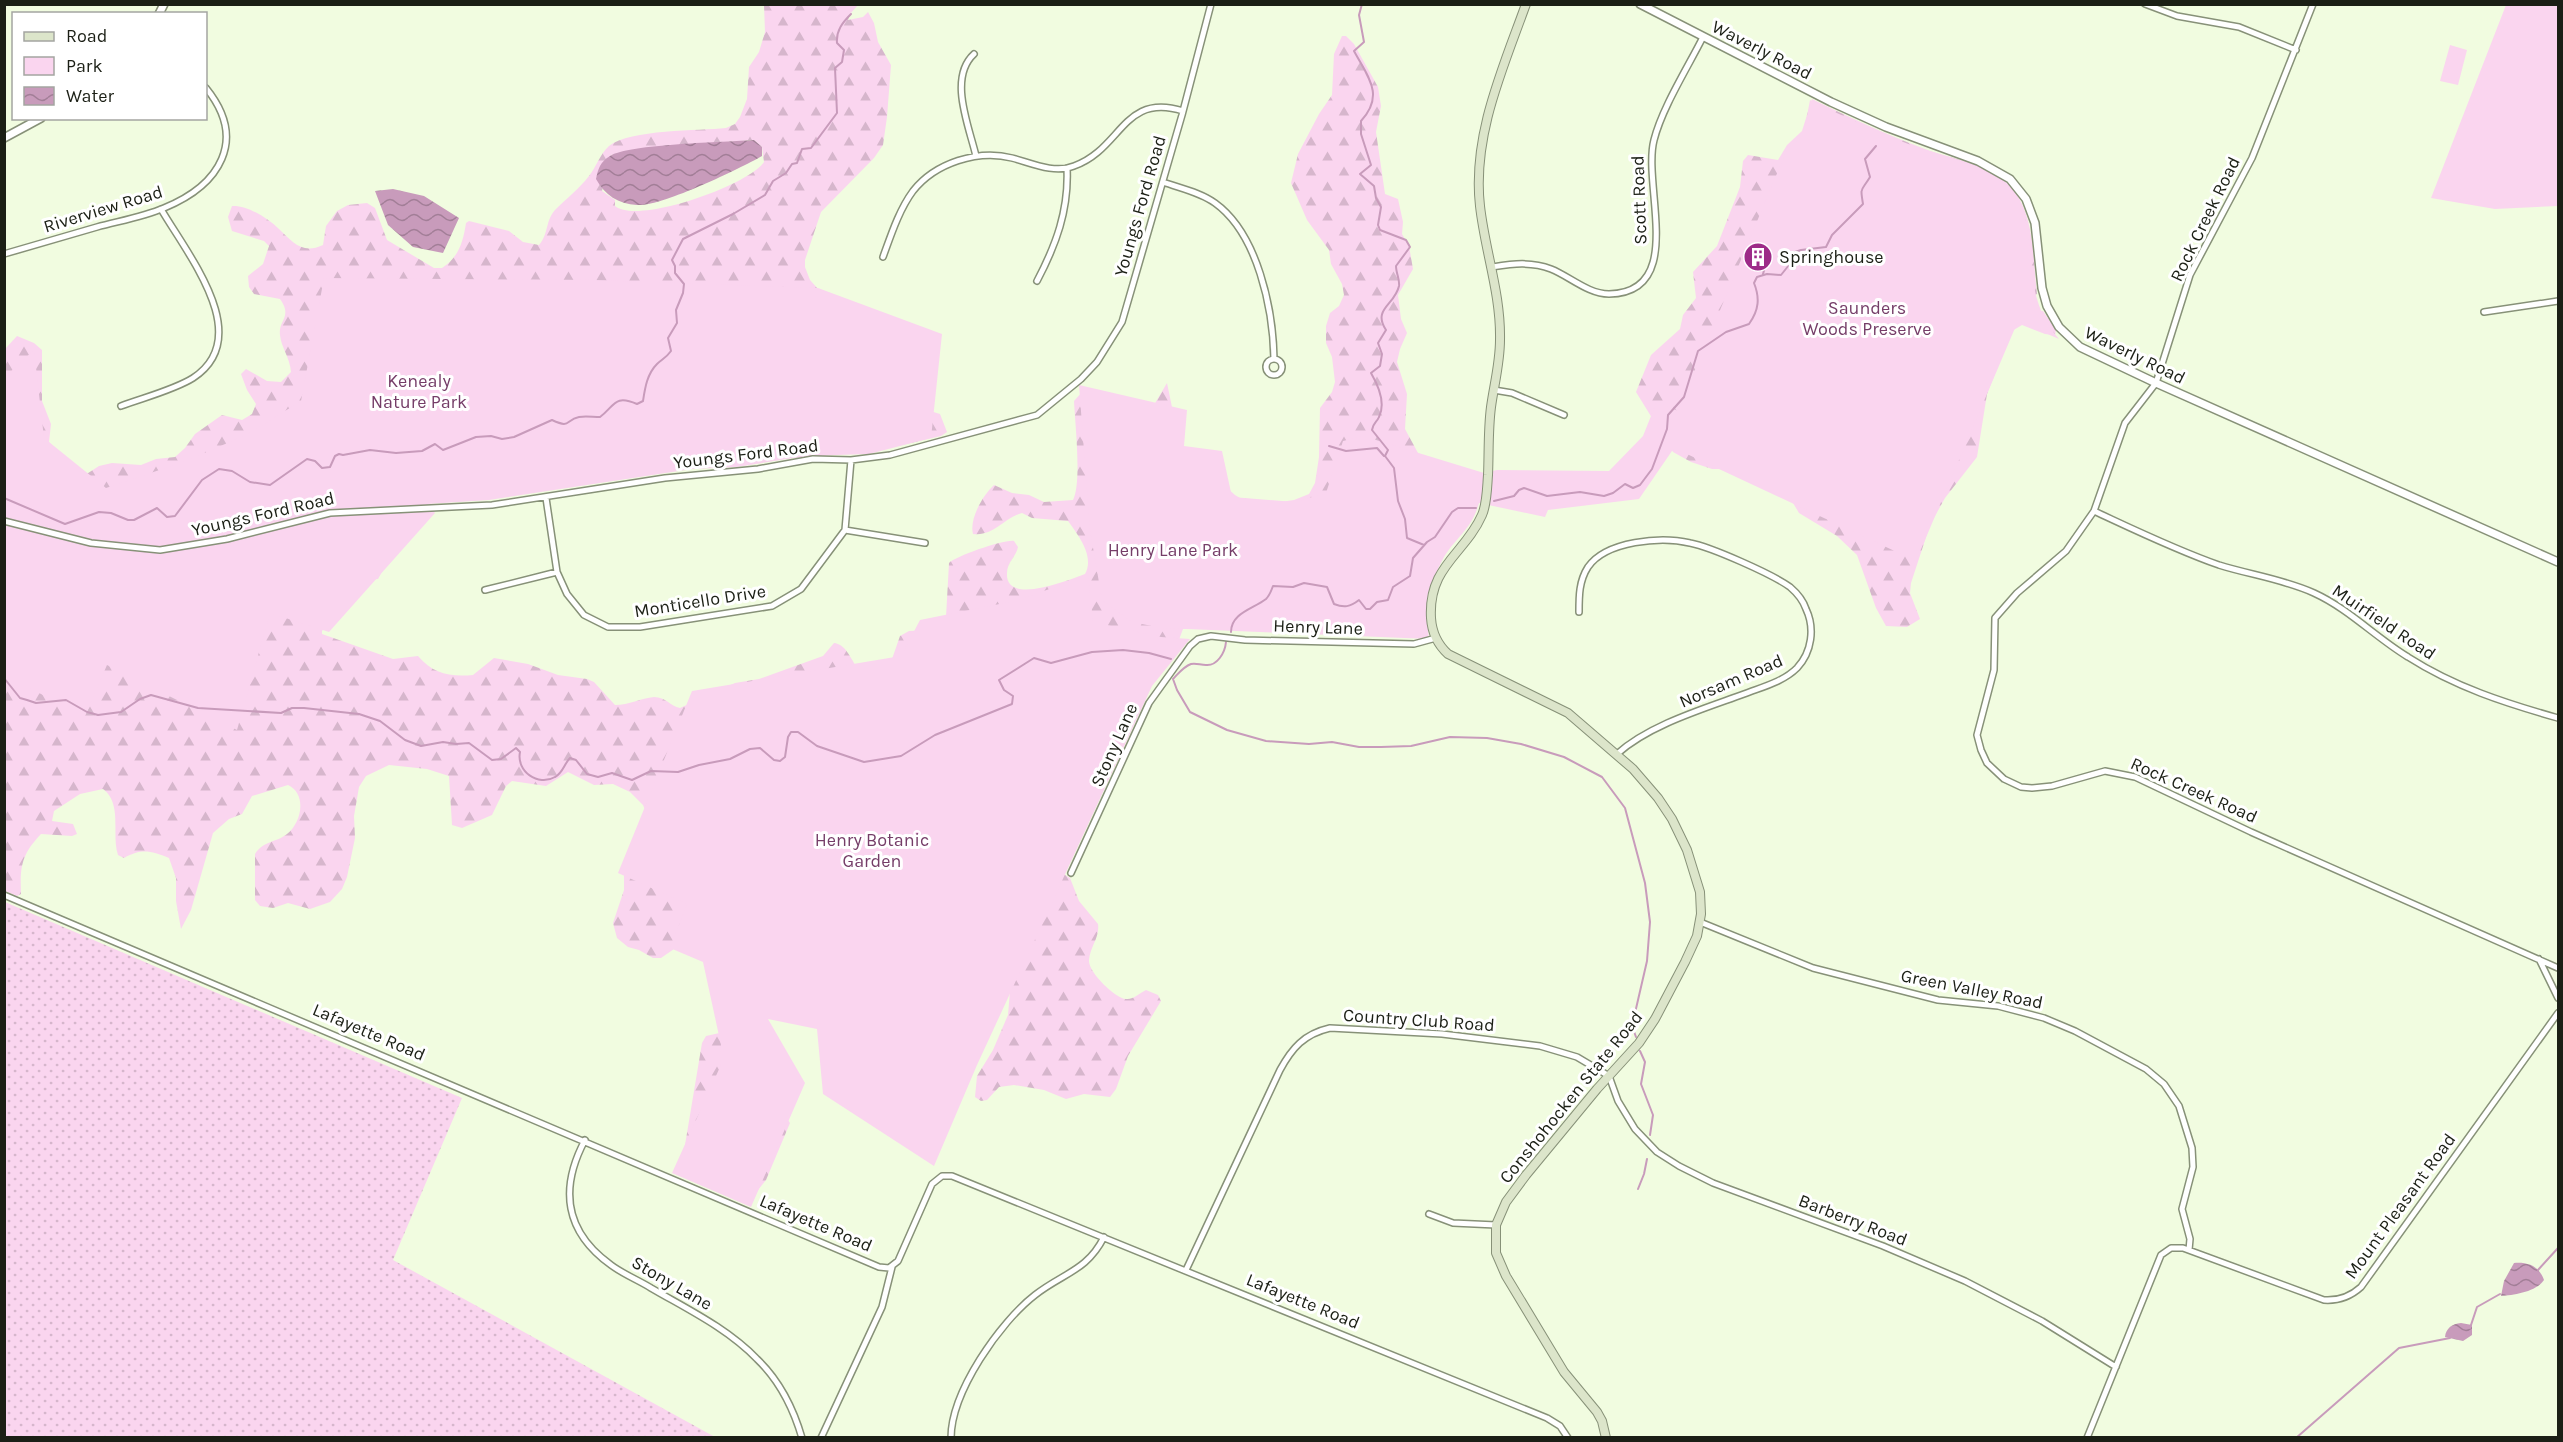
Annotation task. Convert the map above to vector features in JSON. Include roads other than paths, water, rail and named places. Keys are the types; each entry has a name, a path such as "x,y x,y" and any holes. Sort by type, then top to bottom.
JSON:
{"main road":[{"path":"1436,638 1431,612 1437,582 1446,565 1476,526 1484,511 1500,342 1492,267 1480,205 1485,133 1490,106 1526,4"},
{"name":"Conshohocken State Road","path":"1436,638 1444,650 1454,658 1545,699 1568,713 1617,754 1651,789 1677,829 1699,886 1700,922 1685,962 1654,1019 1639,1042 1511,1195 1496,1225 1496,1253 1506,1276 1564,1372 1597,1412 1606,1437"}],"street":[{"name":"Youngs Ford Road","path":"4,521 91,543 160,550 227,540 330,513 444,508 546,498 665,478 758,469 813,459 851,460 890,455 1027,419 1047,409 1074,387 1097,362 1122,322 1184,111 1211,4"},
{"name":"Waverly Road","path":"1640,4 1831,102 1886,127 1978,161 2010,179 2026,199 2032,215 2042,288 2054,321 2080,347 2156,384 2559,562"},
{"path":"2145,4 2177,16 2239,27 2296,50"},
{"name":"Rock Creek Road","path":"2313,4 2252,158 2190,275 2156,384 2125,423 2094,511 2066,551 2016,593 1995,618 1994,670 1977,735 1981,750 1996,772 2009,782 2032,788 2052,786 2105,771 2135,777 2251,832 2559,968"},
{"name":"Scott Road","path":"1492,267 1519,264 1544,267 1589,289 1609,294 1630,289 1647,277 1657,251 1651,168 1654,141 1660,122 1703,37"},
{"path":"974,54 966,61 961,79 963,106 976,156"},
{"name":"Riverview Road","path":"4,254 161,209 201,186 214,174 223,159 227,140 225,120 218,104 207,89"},
{"path":"883,257 902,209 914,190 930,175 954,162 976,156 1009,157 1047,168 1067,168 1090,158 1129,120 1143,110 1166,105 1184,111"},
{"path":"4,138 38,120"},
{"path":"1037,281 1053,250 1065,210 1067,168"},
{"path":"1163,182 1216,204 1241,234 1258,268 1267,301 1274,359"},
{"path":"121,406 192,379 206,368 218,346 219,323 213,299 161,209"},
{"path":"2484,312 2559,301"},
{"path":"1494,390 1512,393 1564,415"},
{"name":"Monticello Drive","path":"546,498 557,572 567,594 584,615 608,627 640,627 772,606 801,590 844,530 851,460"},
{"name":"Muirfield Road","path":"2094,511 2201,558 2236,571 2273,578 2313,593 2351,615 2387,643 2443,678 2493,700 2559,718"},
{"path":"844,530 925,543"},
{"name":"Norsam Road","path":"1579,612 1581,583 1593,561 1610,550 1662,539 1692,543 1780,581 1796,592 1809,615 1811,632 1808,651 1791,673 1637,738 1617,754"},
{"path":"485,590 557,572"},
{"name":"Henry Lane","path":"1198,639 1210,636 1414,644 1436,638"},
{"name":"Stony Lane","path":"1071,873 1149,703 1190,646 1198,639"},
{"name":"Lafayette Road","path":"4,895 585,1140 879,1267 892,1266 898,1261 932,1184 942,1176 952,1176 1547,1418 1560,1426 1568,1437"},
{"name":"Green Valley Road","path":"1700,922 1813,968 1938,1000 1998,1006 2044,1018 2075,1030 2146,1069 2164,1084 2179,1106 2185,1118 2193,1148 2193,1167 2181,1209 2190,1239 2189,1250"},
{"path":"2539,959 2554,994 2559,998"},
{"name":"Mount Pleasant Road","path":"2189,1250 2324,1300 2333,1301 2353,1294 2361,1287 2559,1014"},
{"name":"Country Club Road","path":"1186,1270 1287,1058 1296,1045 1314,1033 1338,1028 1434,1033 1540,1046 1577,1057 1609,1076"},
{"name":"Barberry Road","path":"1609,1076 1618,1101 1635,1129 1657,1152 1679,1166 1713,1183 1883,1246 1974,1285 2042,1321 2116,1367"},
{"name":"Stony Lane","path":"585,1140 576,1157 568,1196 578,1230 587,1243 612,1266 719,1328 757,1359 782,1389 802,1437"},
{"path":"1429,1214 1454,1223 1496,1225"},
{"path":"951,1437 957,1404 989,1346 1008,1320 1035,1295 1090,1260 1104,1237"},
{"path":"2087,1437 2157,1261 2171,1248 2189,1250"},
{"path":"821,1437 882,1307 892,1266"}],"water":[{"path":"754,140 762,147 762,156 681,194 648,204 637,205 618,201 604,190 596,179 602,163 610,156 620,152 656,146"},
{"path":"393,189 424,196 459,218 443,253 413,247 388,225 375,191"},
{"path":"2514,1263 2532,1266 2539,1271 2544,1280 2530,1290 2501,1296 2504,1281"},
{"path":"2461,1323 2472,1325 2472,1335 2463,1341 2445,1337 2450,1327"}],"waterway":[{"path":"1362,4 1359,15 1364,42 1354,51 1369,78 1373,94 1372,103 1361,121 1361,134 1371,165 1360,174 1374,186 1376,198 1381,207 1378,225 1380,230 1406,240 1410,247 1396,266 1399,286 1383,312 1382,323 1386,330 1378,343 1382,354 1380,366 1371,373 1382,406 1372,430 1388,450 1385,456 1394,468 1398,501 1405,519 1407,538 1424,545"},
{"path":"4,498 65,524 99,512 134,520 157,508 167,517 175,516 202,480 219,469 232,471 250,482 270,485 307,459 315,461 322,468 330,467 335,456 339,454 370,450 396,453 422,451 435,444 443,450 476,437 491,436 502,439 514,437 552,420 565,424 579,417 600,417 619,401 624,400 637,404 643,401 651,372 671,351 668,338 677,323 676,310 684,284 675,273 672,260 683,239 765,195 773,181 786,173 792,164 797,163 802,149 811,148 837,113 835,68 842,62 844,50 837,43 838,35 842,24 851,14"},
{"path":"1494,501 1514,496 1524,488 1547,496 1580,492 1604,496 1613,493 1625,484 1633,488 1640,485 1652,469 1667,429 1668,415 1684,397 1698,351 1726,332 1749,324 1758,304 1754,283 1757,277 1767,274 1781,275 1789,265 1789,254 1826,247 1832,235 1863,204 1862,189 1870,177 1865,159 1876,146"},
{"path":"1758,261 1765,267 1763,274"},
{"path":"1329,446 1346,451 1377,448 1384,456"},
{"path":"1231,632 1235,620 1266,599 1273,586 1293,587 1304,583 1327,587 1334,604 1341,606 1347,606 1359,600 1366,609 1370,609 1377,602 1388,600 1393,587 1410,576 1413,558 1427,542 1435,537 1452,512 1458,508 1476,508"},
{"path":"1226,642 1217,661 1210,665 1191,664 1183,668 1173,679 1190,712 1227,730 1266,741 1309,744 1332,742 1359,747 1411,746 1450,737 1487,738 1521,744 1564,757 1602,777 1625,808 1645,883 1650,922 1647,961 1632,1026 1636,1037"},
{"path":"4,678 20,698 36,703 66,700 87,712 98,715 121,712 140,699 151,695 198,708 281,713 292,708 304,708 359,714 380,721 405,740 421,746 443,742 469,743 492,760 501,759 516,748 520,752 521,765 525,771 542,780 555,777 570,758 576,760 587,774 598,777 612,773 632,780 651,771 678,772 730,759 750,749 760,748 774,760 780,761 785,757 791,732 798,732 817,746 864,762 901,756 935,735 1012,704 1013,696 1004,690 999,680 1034,658 1051,663 1092,652 1123,650 1149,653 1171,659"},
{"path":"1640,1051 1645,1062 1641,1084 1653,1115 1650,1135"},
{"path":"1638,1189 1647,1159"},
{"path":"2538,1270 2558,1248"},
{"path":"2470,1328 2477,1307 2500,1294"},
{"path":"2296,1438 2399,1348 2450,1338"}],"place":[{"name":"Springhouse","path":"1758,257"}],"park label":[{"name":"Saunders Woods Preserve","path":"1867,318"},
{"name":"Kenealy Nature Park","path":"419,391"},
{"name":"Henry Lane Park","path":"1173,550"},
{"name":"Henry Botanic Garden","path":"872,850"}]}
